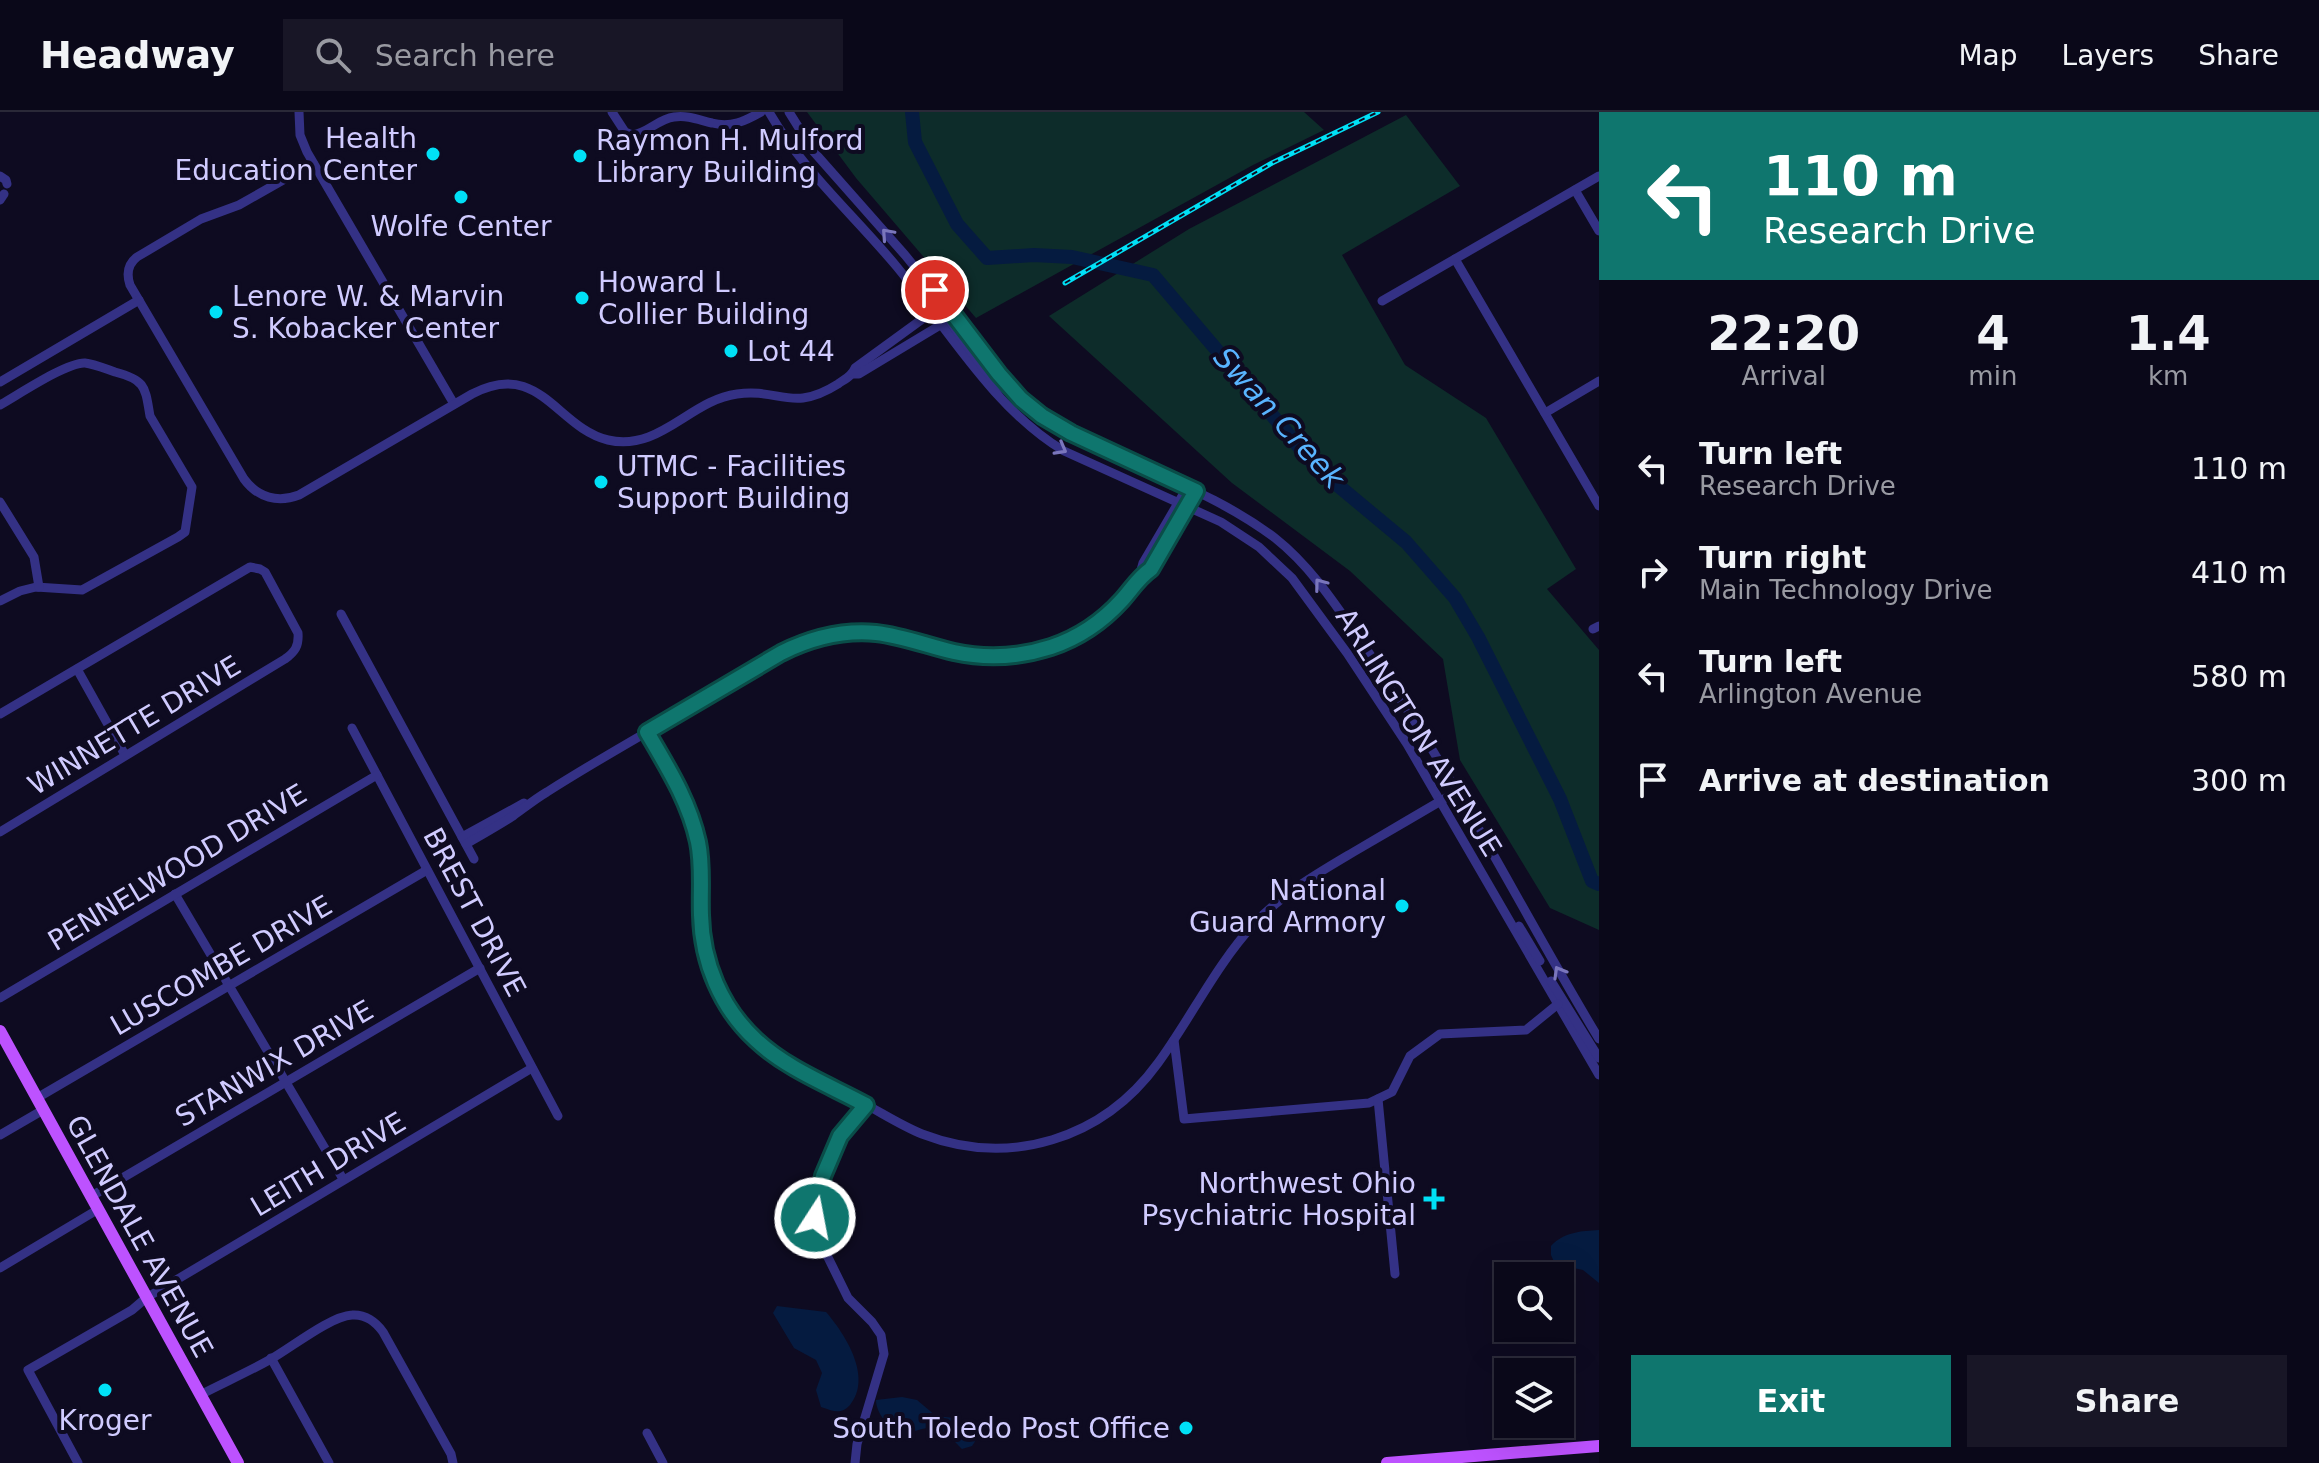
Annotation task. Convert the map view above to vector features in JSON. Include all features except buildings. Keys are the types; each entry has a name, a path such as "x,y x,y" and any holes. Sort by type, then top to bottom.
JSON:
{"main road":[{"name":"GLENDALE AVENUE","path":"1,1034 238,1463"},
{"path":"1387,1463 1482,1461 1599,1446"}],"street":[{"path":"299,112 300,138 313,163 454,404"},
{"path":"612,112 625,132 632,135 673,117 691,117 731,125 761,112"},
{"name":"ARLINGTON AVENUE","path":"769,112 798,156 894,263 997,394 1041,437 1064,451 1221,522 1278,562 1292,578 1380,701 1599,1075"},
{"name":"ARLINGTON AVENUE","path":"789,112 814,152 925,279 1021,399 1071,433 1234,511 1301,561 1402,701 1599,1039"},
{"path":"313,163 239,205 201,219 135,258 129,266 128,278 139,300 244,479 267,497 286,499 299,495 486,388 519,386 543,396 595,435 612,441 630,442 654,436 715,400 730,395 751,393 803,399 826,391 942,324"},
{"path":"0,176 6,180 4,193"},
{"path":"1382,301 1599,176"},
{"path":"1575,190 1599,231"},
{"path":"1455,259 1599,506"},
{"path":"0,382 139,300"},
{"path":"853,374 855,368 932,312 941,312 998,384 1021,399"},
{"path":"0,405 70,366 84,363 135,377 142,385 150,416 192,487 185,532 178,537 82,590 39,587 20,591 0,601"},
{"path":"1545,413 1599,381"},
{"path":"464,840 507,811 545,793 781,653 804,643 858,633 886,635 982,656 1024,653 1051,647 1077,636 1122,601 1192,489"},
{"path":"0,502 34,557 39,587"},
{"name":"WINNETTE DRIVE","path":"0,832 291,655 299,641 295,627 265,572 253,567 77,669"},
{"path":"341,614 474,859"},
{"path":"0,714 77,669 125,755"},
{"name":"BREST DRIVE","path":"352,728 558,1116"},
{"path":"647,732 678,785 693,821 701,864 703,942 721,995 744,1028 775,1056 922,1134 962,1144 998,1148 1034,1145 1070,1134 1106,1116 1142,1085 1242,938 1279,900 1305,880 1456,792"},
{"name":"PENNELWOOD DRIVE","path":"0,998 377,775"},
{"name":"LUSCOMBE DRIVE","path":"0,1135 40,1104 427,870"},
{"path":"1493,892 1526,936 1599,1058"},
{"path":"175,894 343,1179"},
{"name":"STANWIX DRIVE","path":"90,1197 480,968"},
{"path":"1174,1040 1184,1119 1369,1103 1392,1092 1410,1056 1440,1034 1526,1030 1558,1004"},
{"name":"LEITH DRIVE","path":"78,1463 28,1370 532,1068"},
{"path":"1378,1099 1395,1274"},
{"path":"855,1463 859,1434 884,1354 884,1342 876,1326 848,1298 816,1233 815,1218 823,1176 840,1136 866,1105"},
{"path":"0,1268 97,1210"},
{"path":"200,1395 343,1317 356,1314 365,1316 383,1332 451,1454 453,1463"},
{"path":"271,1358 329,1463"},
{"path":"647,1433 663,1463"}],"green space":[{"path":"807,112 1304,112 1324,130 1253,165 976,318 856,178"},
{"path":"1406,115 1460,186 1342,255 1405,365 1486,418 1576,569 1547,589 1599,650 1599,930 1550,908 1460,760 1443,659 1350,571 1232,483 1049,316 1189,229"}],"water":[{"path":"1599,1230 1599,1283 1583,1270 1574,1268 1574,1262 1554,1262 1551,1255 1551,1246 1556,1241"},
{"path":"777,1306 826,1312 841,1332 858,1369 856,1394 847,1408 837,1411 821,1407 816,1390 822,1373 816,1360 794,1348 773,1313"},
{"path":"902,1397 917,1400 936,1416 955,1418 972,1426 976,1440 972,1446 962,1449 936,1429 903,1433 893,1428 881,1415 876,1400"}],"waterway":[{"name":"Swan Creek","path":"912,112 915,142 957,224 987,258 1034,255 1072,257 1153,275 1317,468 1406,542 1455,598 1478,637 1560,799 1592,881 1599,884"}],"railway":[{"path":"1065,283 1272,163 1378,112"}],"place":[{"name":"Health Education Center","path":"433,154"},
{"name":"Raymon H. Mulford Library Building","path":"580,156"},
{"name":"Wolfe Center","path":"461,197"},
{"name":"Howard L. Collier Building","path":"582,298"},
{"name":"Lenore W. & Marvin S. Kobacker Center","path":"216,312"},
{"name":"Lot 44","path":"731,351"},
{"name":"UTMC - Facilities Support Building","path":"601,482"},
{"name":"National Guard Armory","path":"1402,906"},
{"name":"Northwest Ohio Psychiatric Hospital","path":"1434,1199"},
{"name":"Kroger","path":"105,1390"},
{"name":"South Toledo Post Office","path":"1186,1428"}],"route":[{"path":"815,1218 823,1176 840,1136 866,1105 775,1056 744,1028 721,995 703,942 701,864 693,821 678,785 647,732 781,653 829,636 872,633 982,656 1010,655 1051,647 1088,629 1122,601 1140,576 1151,569 1196,491 1113,454 1042,416 1021,399 999,374 935,290"}]}
